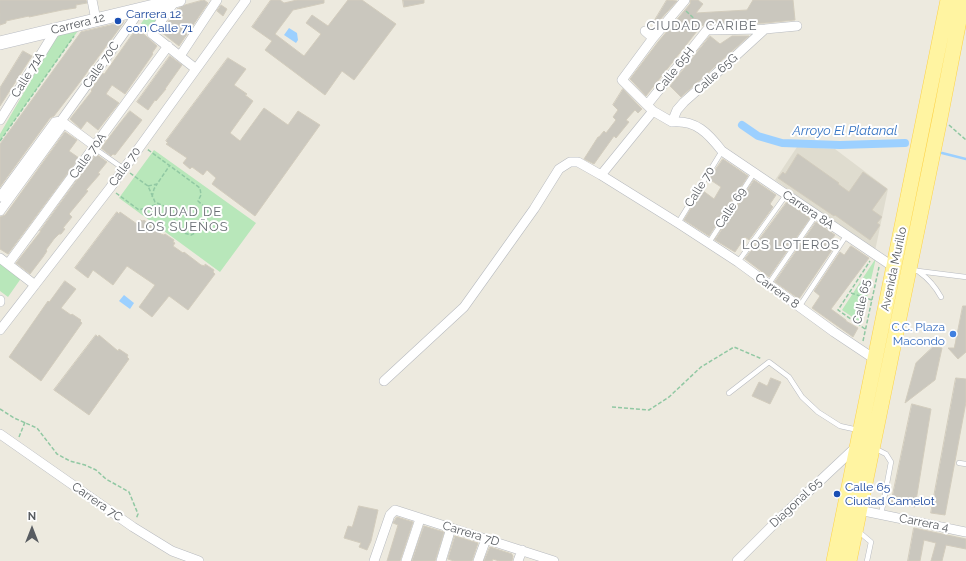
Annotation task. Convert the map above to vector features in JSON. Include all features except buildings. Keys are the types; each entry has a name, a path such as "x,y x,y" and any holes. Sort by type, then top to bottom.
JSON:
{"main road":[{"name":"Carrera 12","path":"0,43 177,0"},
{"name":"Avenida Murillo","path":"834,561 860,430 876,360 907,269 948,0"},
{"name":"Avenida Murillo","path":"849,561 907,269 940,118 963,0"}],"street":[{"path":"90,21 92,0"},
{"path":"177,0 152,34 196,69"},
{"path":"180,56 217,0"},
{"name":"Calle 70","path":"0,330 110,188 246,0"},
{"path":"672,122 650,108 622,80 653,38 682,3"},
{"name":"Calle 70C","path":"0,211 61,127 61,121 141,9"},
{"path":"707,30 765,29 797,26"},
{"name":"Calle 65G","path":"672,122 677,110 684,102 765,29"},
{"name":"Calle 71A","path":"0,120 56,30"},
{"name":"Calle 65H","path":"602,175 707,30"},
{"path":"645,31 653,38"},
{"name":"Calle 70A","path":"8,264 168,46"},
{"path":"61,121 95,147"},
{"name":"Calle 70C","path":"0,197 56,122 61,121"},
{"name":"Carrera 8A","path":"672,122 682,121 692,124 702,130 722,151 846,236 877,257 907,269"},
{"name":"Carrera 8","path":"384,381 464,306 534,209 559,169 570,162 578,162 602,175 678,223 708,244 738,262 768,285 876,360"},
{"path":"0,258 35,285"},
{"name":"Carrera 7C","path":"0,434 133,527 172,551 199,561"},
{"name":"Diagonal 65","path":"737,561 781,517 857,446"},
{"name":"Carrera 4","path":"859,510 881,515 947,524 966,532"},
{"name":"Carrera 7D","path":"374,561 390,515 393,511 522,550 551,561"},
{"path":"406,561 420,519"},
{"path":"441,561 451,528"},
{"path":"478,561 486,539"},
{"path":"518,561 522,550"}],"lane":[{"path":"95,147 124,169"},
{"name":"Calle 70","path":"678,223 722,151"},
{"name":"Calle 69","path":"708,244 754,173"},
{"path":"738,262 786,195"},
{"path":"768,285 816,215"},
{"path":"799,307 846,236"},
{"path":"907,269 966,276"},
{"path":"907,269 929,279 936,287 941,297"},
{"path":"729,393 769,362 789,377 802,397 818,412 840,426 860,430"},
{"path":"872,447 886,454 891,462 881,515"},
{"path":"959,463 966,464"},
{"path":"855,529 871,542 867,561"}],"path":[{"path":"682,3 707,30"},
{"path":"0,141 90,21"},
{"path":"940,118 966,140"},
{"path":"124,169 148,186 155,202 164,206 179,227 187,235 195,233 207,218 208,210 198,201 201,195 200,188 141,145"},
{"path":"152,197 154,189 170,166"},
{"path":"148,186 157,184"},
{"path":"110,188 139,210 160,203"},
{"name":"Calle 65","path":"865,329 838,310 877,257"},
{"name":"Calle 65","path":"861,350 872,300 877,257"},
{"path":"850,293 872,300"},
{"path":"612,406 649,410 669,397 701,366 734,347 769,362"},
{"path":"0,409 14,418 37,428 57,454 70,461 85,464 96,470 106,479 129,492 138,514 133,527"},
{"path":"16,445 25,422"}],"shaded area":[{"path":"797,147 835,149 888,189 875,251 775,180"}],"green space":[{"path":"167,8 149,35 138,28 149,12"},
{"path":"80,28 0,141 0,134 58,33"},
{"path":"154,150 256,223 220,272 119,198"},
{"path":"876,258 861,323 842,310"},
{"path":"0,261 22,277 8,297 0,291"}],"water":[{"path":"289,28 297,33 298,40 296,43 284,35"},
{"path":"124,295 134,303 130,309 119,301"}],"waterway":[{"name":"Arroyo El Platanal","path":"742,125 758,136 782,143 840,145 905,143"},
{"name":"Arroyo El Platanal","path":"942,153 966,159"}],"place":[{"name":"Carrera 12 con Calle 71","path":"118,21"},
{"name":"C.C. Plaza Macondo","path":"953,334"},
{"name":"Calle 65 Ciudad Camelot","path":"837,494"}],"district":[{"name":"CIUDAD CARIBE","path":"702,26"},
{"name":"CIUDAD DE LOS SUEÑOS","path":"183,220"},
{"name":"LOS LOTEROS","path":"791,245"}]}
